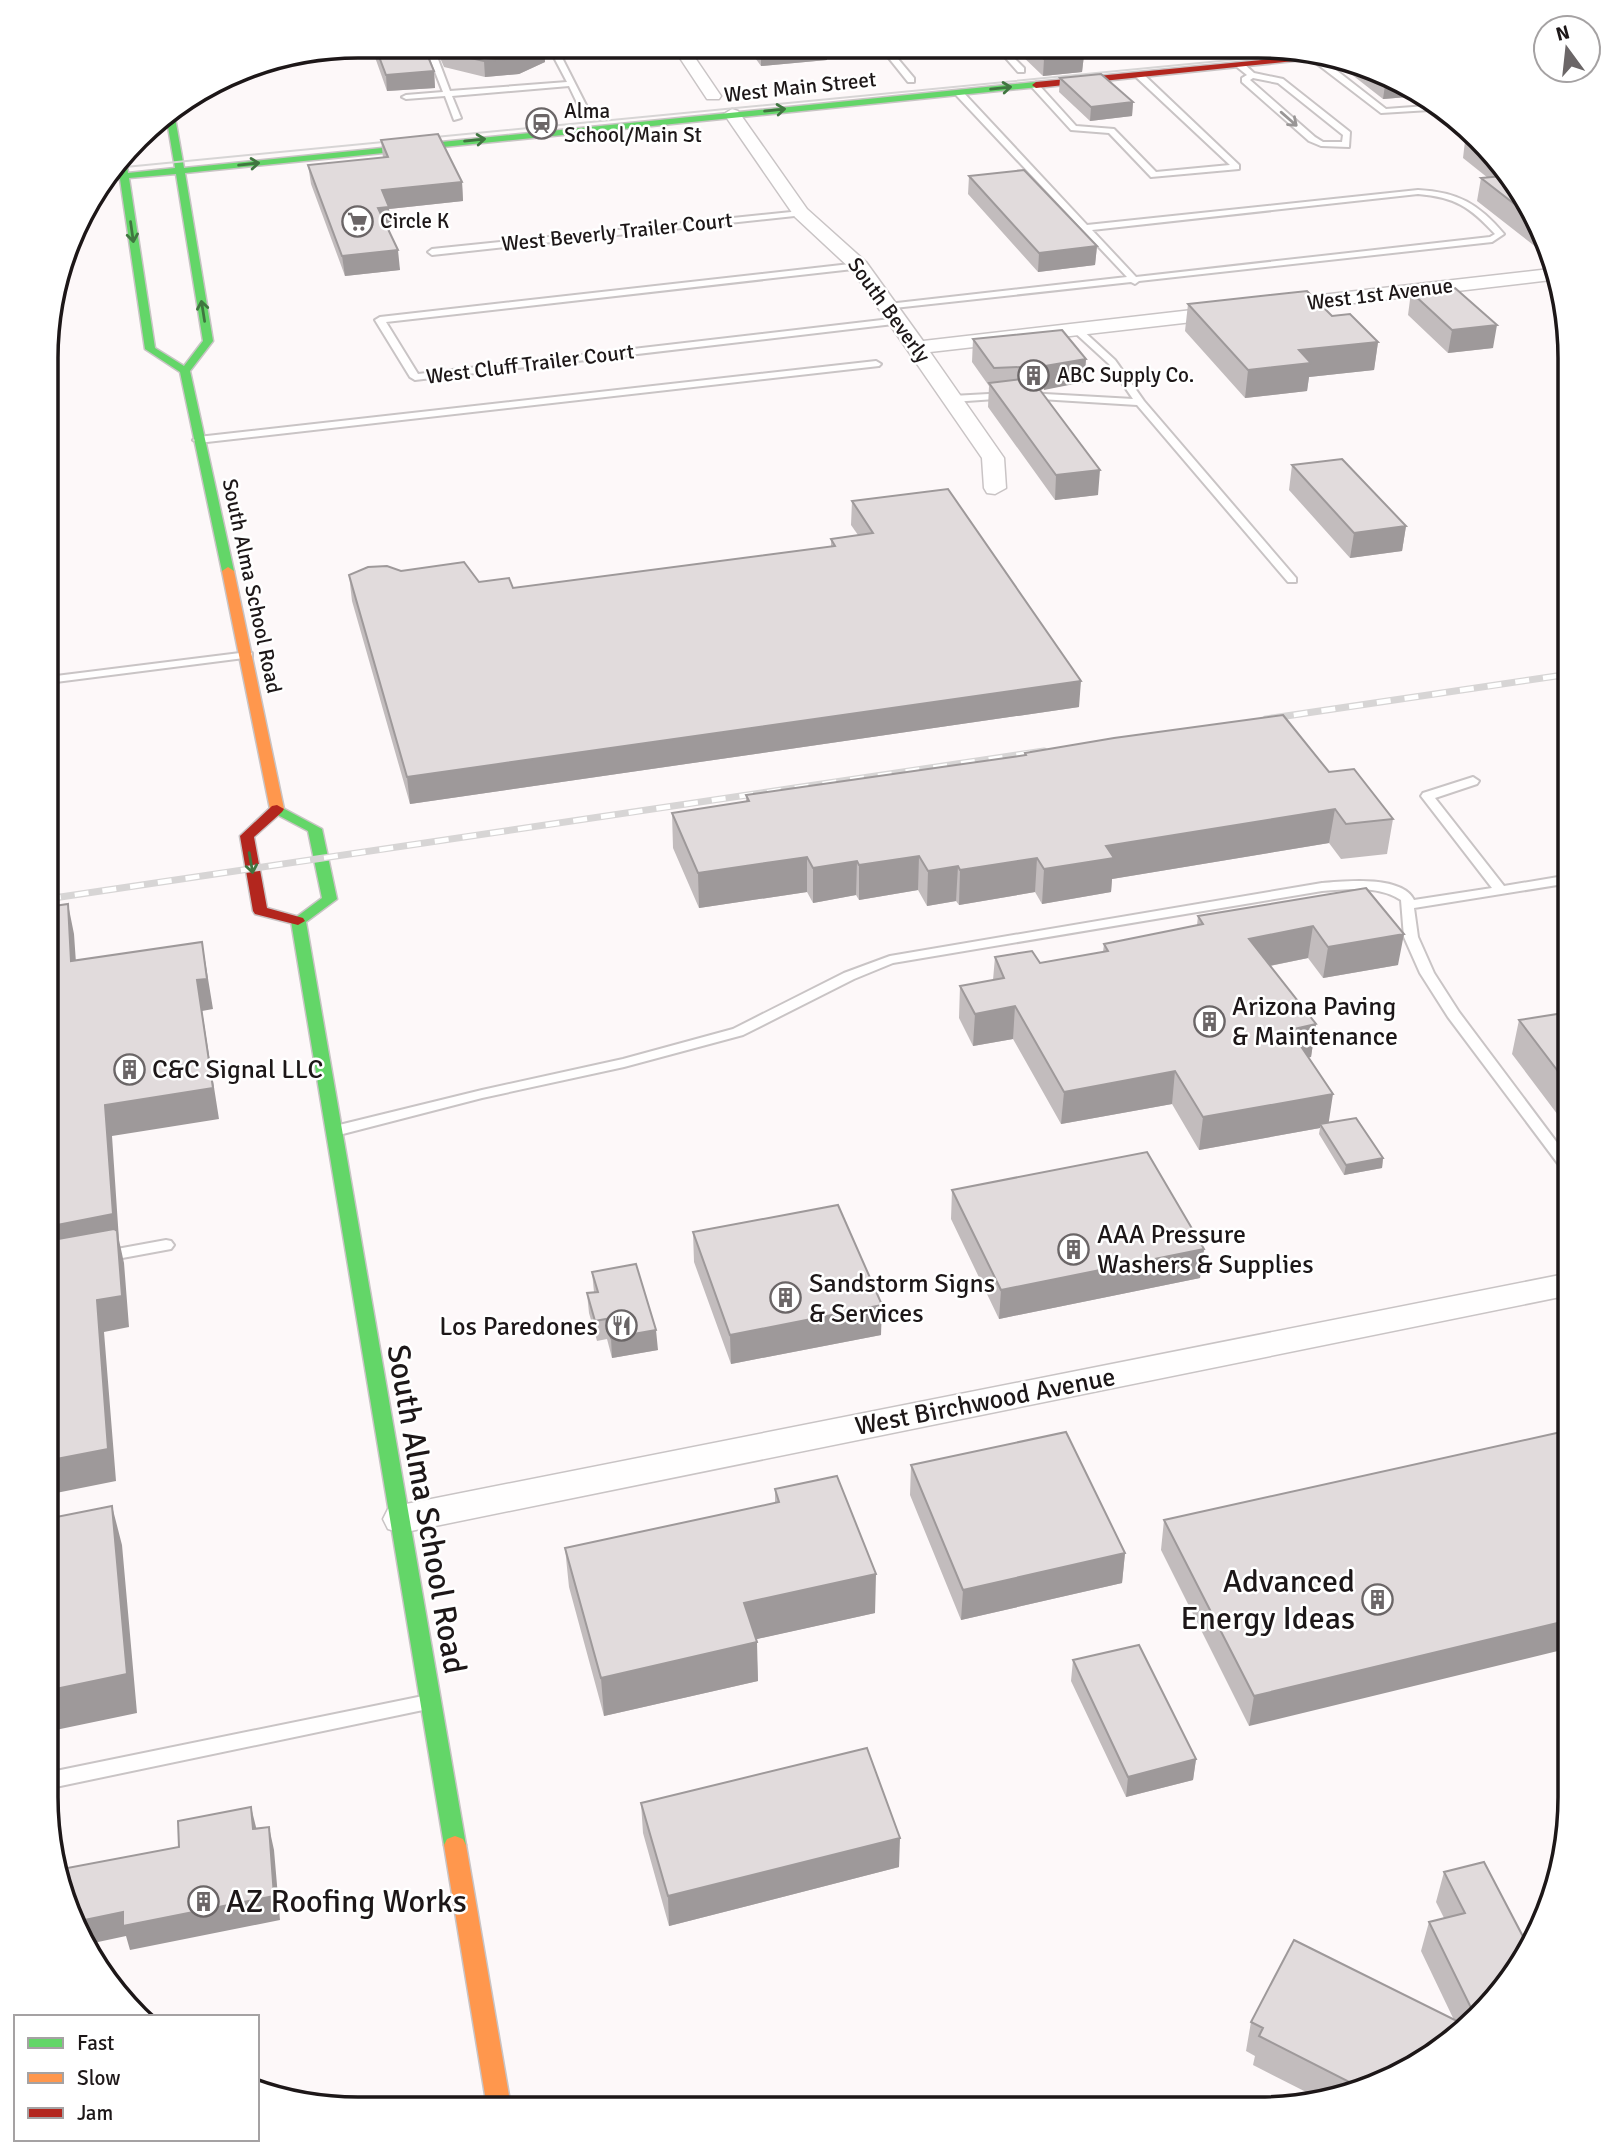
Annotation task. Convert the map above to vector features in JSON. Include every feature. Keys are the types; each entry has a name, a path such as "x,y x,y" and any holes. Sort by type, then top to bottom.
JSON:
{"main road":[{"path":"952,76 1151,58"},
{"name":"West Main Street","path":"127,166 181,154 732,114 1139,75 1246,70 1300,61"},
{"name":"West Main Street","path":"884,82 918,79"},
{"name":"West Main Street","path":"693,98 720,96"},
{"path":"124,171 150,349 185,371 208,341 181,154 173,122"},
{"name":"West Main Street","path":"153,148 181,154"},
{"name":"South Alma School Road","path":"185,371 198,440 248,655 277,809"},
{"path":"277,809 316,829 330,900 298,921 260,911 247,836 277,809"},
{"name":"South Alma School Road","path":"298,921 497,2097"}],"street":[{"path":"689,58 720,96"},
{"name":"South Beverly","path":"732,114 801,213 859,265 993,458 995,488"},
{"name":"West 1st Avenue","path":"917,348 1546,275"},
{"name":"West Birchwood Avenue","path":"401,1519 1558,1286"}],"lane":[{"path":"434,58 457,118"},
{"path":"558,58 583,107"},
{"path":"896,58 918,79"},
{"path":"1010,58 1021,70"},
{"path":"1334,68 1384,111 1425,108"},
{"path":"1246,70 1280,81 1347,134 1346,145 1321,144 1312,139 1245,80 1246,70"},
{"path":"1034,85 1074,128 1111,131 1154,174 1236,167 1139,75"},
{"path":"406,97 571,84"},
{"path":"959,93 1135,281"},
{"path":"893,314 1135,281 1492,239 1500,234 1457,196 1447,192 1418,192 1085,228"},
{"name":"West Beverly Trailer Court","path":"432,252 801,213"},
{"name":"West Cluff Trailer Court","path":"859,265 380,320 415,377 893,314"},
{"path":"1076,329 1097,345 1127,377 1140,402 1292,580"},
{"path":"198,440 876,364"},
{"path":"952,399 1054,395 1140,402"},
{"path":"58,679 248,655"},
{"path":"1473,781 1427,796 1501,890"},
{"path":"1407,905 1558,881"},
{"path":"334,1132 482,1094 624,1063 738,1032 849,976 890,960 1322,887 1354,885 1396,889 1407,898 1410,937 1427,973 1453,1014 1558,1154"},
{"path":"86,1259 166,1245"},
{"path":"58,1778 431,1702"}],"building":[{"path":"380,58 429,58 434,71 386,75"},
{"path":"470,58 518,58 484,61"},
{"path":"1101,74 1133,102 1091,107 1060,78"},
{"path":"438,134 462,182 382,190 389,207 378,208 398,250 342,256 308,165 388,157 381,140"},
{"path":"1024,170 1097,246 1039,253 969,176"},
{"path":"1497,177 1517,206 1481,178"},
{"path":"1455,288 1497,325 1452,330 1411,292"},
{"path":"1307,291 1332,316 1350,314 1378,342 1299,350 1311,363 1248,370 1188,304"},
{"path":"1062,330 1086,359 1045,366 994,368 973,339"},
{"path":"1031,378 1100,470 1056,475 989,383"},
{"path":"1342,459 1406,526 1354,533 1292,465"},
{"path":"948,489 1081,681 407,777 349,575 368,567 387,566 401,571 464,562 479,582 509,578 513,588 835,546 831,539 873,533 852,501"},
{"path":"1283,715 1329,772 1354,769 1393,819 1346,824 1335,809 1106,846 1114,858 1044,869 1037,858 960,870 958,866 928,871 919,856 859,865 857,861 813,868 807,857 698,873 672,813 749,801 746,795 1026,755 1025,753 1114,738"},
{"path":"1366,888 1404,934 1328,947 1313,926 1249,939 1316,1024 1290,1030 1333,1094 1203,1117 1175,1071 1064,1092 1015,1006 975,1014 960,986 1004,978 995,957 1032,951 1040,963 1108,951 1104,944 1203,924 1198,916"},
{"name":"C&C Signal LLC","path":"68,904 71,961 202,942 207,979 197,980 213,1088 105,1105 113,1214 58,1225 58,905"},
{"path":"1558,1014 1558,1071 1519,1020"},
{"path":"1356,1118 1383,1158 1346,1165 1320,1124"},
{"name":"AAA Pressure Washers & Supplies","path":"1147,1152 1204,1249 1001,1290 952,1190"},
{"name":"Sandstorm Signs & Services","path":"838,1205 882,1305 730,1335 693,1232"},
{"path":"114,1229 117,1231 122,1296 97,1300 108,1449 58,1459 58,1239"},
{"name":"Los Paredones","path":"636,1264 656,1330 611,1338 606,1319 595,1321 587,1293 598,1292 592,1272"},
{"path":"1066,1432 1125,1553 963,1590 911,1465"},
{"name":"Advanced Energy Ideas","path":"1558,1433 1558,1623 1254,1696 1164,1520"},
{"path":"837,1476 876,1574 744,1603 757,1642 601,1678 565,1548 779,1502 775,1489"},
{"path":"112,1506 127,1674 58,1688 58,1517"},
{"path":"1139,1645 1196,1759 1128,1777 1073,1660"},
{"path":"867,1748 900,1838 668,1896 641,1803"},
{"path":"251,1807 253,1829 269,1827 274,1896 123,1926 123,1912 85,1920 67,1868 179,1847 178,1821"},
{"path":"1484,1862 1523,1937 1508,1964 1471,2008 1429,1922 1465,1913 1444,1872"},
{"path":"1294,1940 1458,2021 1408,2057 1350,2083 1259,2036 1263,2028 1251,2022"}],"tram line":[{"path":"126,167 1252,58"}],"railway":[{"path":"1266,719 1558,676"},
{"path":"58,897 1044,751"}],"traffic: fast":[{"path":"119,177 1036,85"},
{"path":"172,123 208,341 185,371 228,571"},
{"path":"124,171 150,349 185,371"},
{"path":"277,809 315,829 330,899 298,921"},
{"path":"298,921 455,1845"}],"traffic: slow":[{"path":"228,571 277,809"},
{"path":"455,1845 497,2097"}],"traffic: jam":[{"path":"1036,85 1293,60"},
{"path":"277,809 247,836 260,911 298,921"}],"place":[{"name":"Alma School/Main St","path":"541,123"},
{"name":"Circle K","path":"357,221"},
{"name":"ABC Supply Co.","path":"1034,375"},
{"name":"Arizona Paving & Maintenance","path":"1209,1021"},
{"name":"C&C Signal LLC","path":"129,1069"},
{"name":"AAA Pressure Washers & Supplies","path":"1074,1249"},
{"name":"Sandstorm Signs & Services","path":"786,1298"},
{"name":"Los Paredones","path":"621,1326"},
{"name":"Advanced Energy Ideas","path":"1378,1599"},
{"name":"AZ Roofing Works","path":"203,1901"}]}
